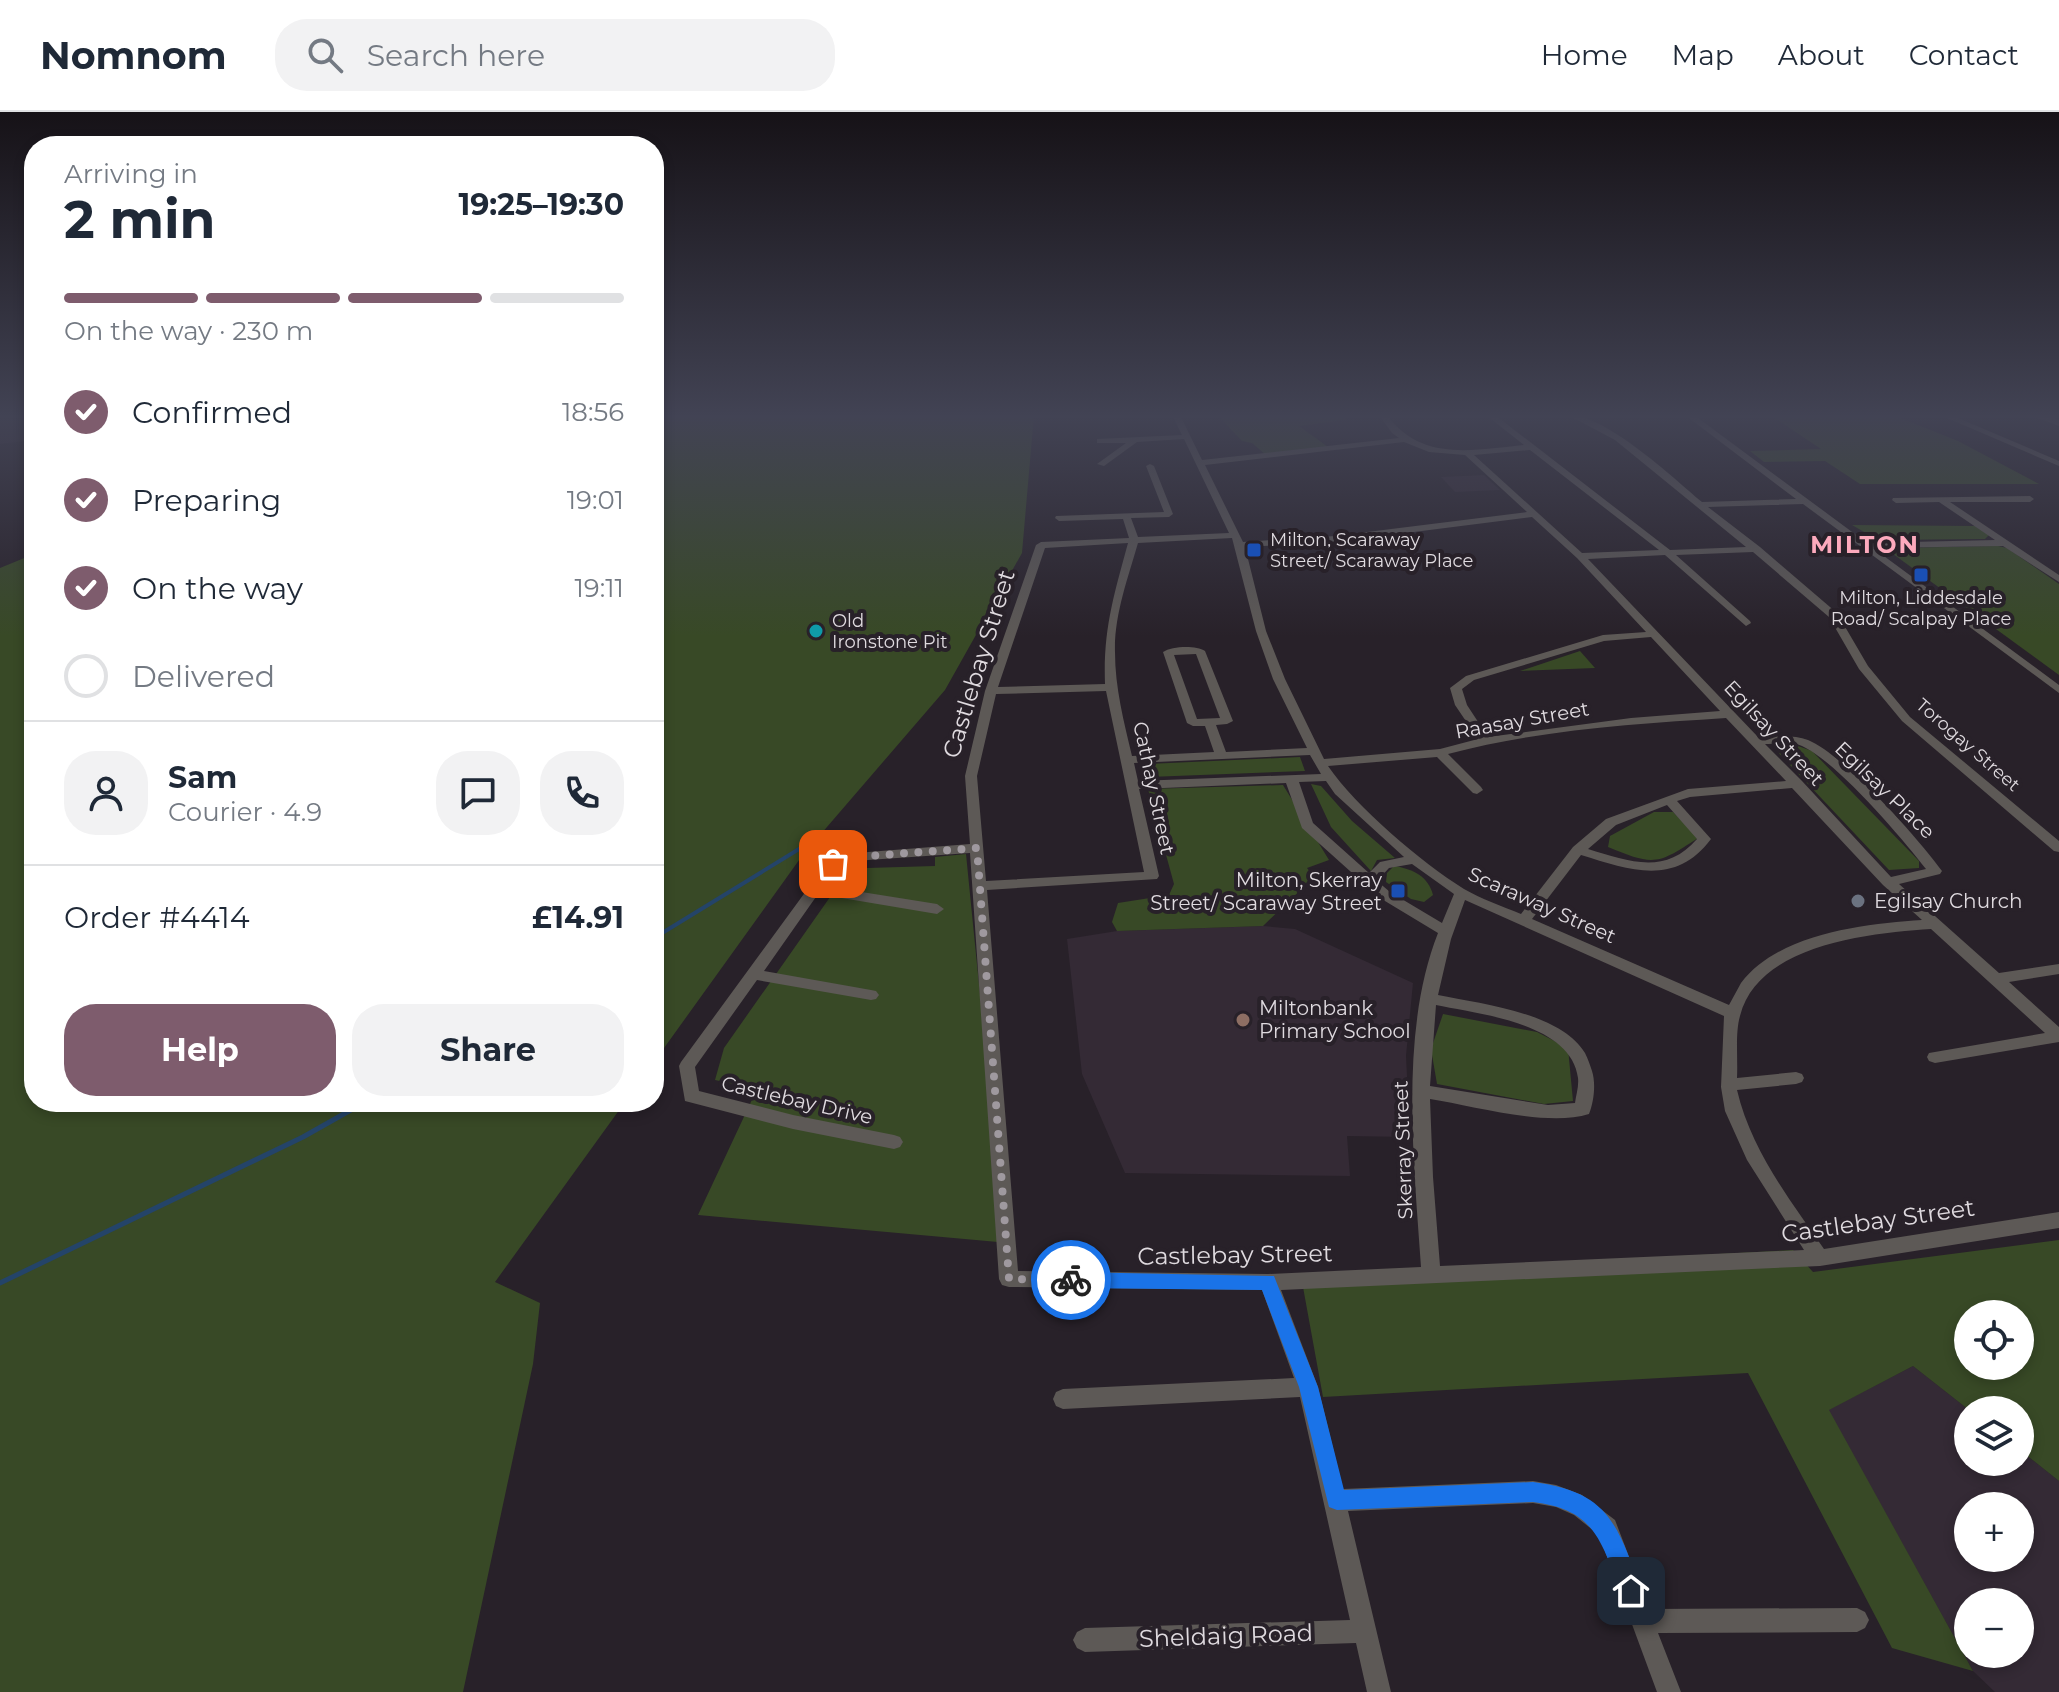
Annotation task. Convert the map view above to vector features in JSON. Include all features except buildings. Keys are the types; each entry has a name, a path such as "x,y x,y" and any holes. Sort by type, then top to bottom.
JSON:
{"street":[{"path":"1059,518 1169,514 1159,489"},
{"name":"Scaraway Street","path":"1212,489 1237,540 1261,631 1317,757 1339,791 1414,859 1461,893 1525,918 1732,1013"},
{"name":"Egilsay Street","path":"1505,489 1580,556 1888,882 2059,1036"},
{"path":"1585,489 1666,551 1746,623"},
{"name":"Torogay Street","path":"1684,489 1833,615 1863,667 1906,719 2059,848"},
{"path":"1789,489 2059,690"},
{"path":"1896,500 2030,499"},
{"path":"1941,500 2059,579"},
{"path":"1704,504 1806,501"},
{"path":"1126,516 1134,539 1237,540 1335,539 1531,514"},
{"name":"Castlebay Street","path":"1134,539 1041,545 991,691 971,776 1009,1279 1268,1282 1820,1258 2059,1220"},
{"name":"Cathay Street","path":"981,886 1152,876 1135,785 1111,687 1109,649 1114,612 1134,539"},
{"path":"1868,545 2006,543"},
{"path":"1580,556 1757,549"},
{"path":"1485,741 1461,705 1456,688 1470,678 1603,638 1655,634"},
{"path":"1200,651 1227,721 1209,722 1193,723 1168,652 1200,651"},
{"path":"991,691 1111,687"},
{"name":"Raasay Street","path":"1128,760 1221,755 1317,757 1440,753 1485,741 1631,721 1731,714"},
{"path":"1209,722 1221,755"},
{"name":"Egilsay Place","path":"1754,741 1803,742 1823,755 1921,851 1935,871 1888,882"},
{"path":"1440,753 1477,790"},
{"path":"1135,785 1330,777"},
{"path":"1291,778 1307,825 1397,904 1444,930"},
{"path":"1525,918 1578,850 1611,822 1688,793 1798,784"},
{"path":"1578,850 1625,863 1670,868 1682,862 1694,855 1704,839 1669,800"},
{"name":"Castlebay Drive","path":"894,1142 793,1122 691,1096 687,1066 833,864 868,856 977,848"},
{"path":"1369,881 1385,865 1414,859"},
{"path":"814,889 937,909"},
{"name":"Skerray Street","path":"1431,1274 1420,1091 1428,998 1444,930 1461,893"},
{"path":"1820,1258 1780,1199 1744,1133 1729,1085 1732,1013 1767,968 1791,954 1867,928 1936,924"},
{"path":"1996,979 2059,969"},
{"path":"753,974 871,995"},
{"path":"1420,1091 1548,1112 1583,1109 1589,1088 1580,1052 1562,1035 1428,998"},
{"path":"1935,1057 2059,1036"},
{"path":"1729,1085 1796,1078"},
{"path":"1268,1282 1308,1387 1337,1500 1379,1692"},
{"path":"1063,1399 1308,1387"},
{"path":"1337,1500 1533,1492 1564,1496 1586,1509 1607,1528 1669,1692"},
{"path":"1642,1621 1857,1620"},
{"name":"Sheldaig Road","path":"1085,1640 1366,1631"}],"shaded area":[{"path":"1452,489 1500,490 1455,492"},
{"name":"Miltonbank Primary School","path":"1263,926 1295,929 1413,983 1406,1056 1410,1137 1347,1136 1350,1176 1125,1173 1082,1074 1067,939 1117,931"},
{"path":"1913,1366 1954,1398 1954,1476 2034,1476 2034,1461 2059,1481 2059,1692 1995,1692 1971,1668 2034,1668 2034,1588 1954,1588 1954,1637 1828,1410"}],"green space":[{"path":"664,489 1028,489 1022,553 945,690 802,856 664,1048"},
{"path":"1852,525 1975,526 1989,535 1985,539 1878,540"},
{"path":"1889,548 2007,548 2059,584 2059,675 1889,551"},
{"path":"24,558 24,1112 618,1112 495,1282 540,1303 533,1364 463,1692 0,1692 0,568"},
{"path":"1580,651 1595,668 1520,671"},
{"path":"1798,746 1812,751 1919,861 1919,868 1889,870 1774,748"},
{"path":"1300,757 1305,771 1149,777 1148,764"},
{"path":"1311,784 1321,786 1352,821 1395,858 1377,860 1371,871 1331,827"},
{"path":"1283,785 1329,860 1307,868 1314,877 1263,926 1117,931 1112,922 1118,903 1169,895 1174,884 1148,789"},
{"path":"1654,812 1673,812 1698,838 1655,860 1608,847 1610,836"},
{"path":"966,854 991,1105 998,1242 698,1215 757,1089 715,1080 724,1048 842,880 856,862 866,863 867,868 935,866 935,857"},
{"path":"1394,866 1419,874 1433,895 1424,902 1411,899 1386,882 1387,873"},
{"path":"1443,1014 1537,1032 1568,1048 1573,1101 1544,1104 1437,1084 1431,1049"},
{"path":"2059,1240 2059,1481 2034,1461 2034,1396 1954,1398 1913,1366 1829,1410 1954,1637 1954,1666 1892,1648 1748,1373 1323,1397 1301,1276 1793,1250 1813,1272"}],"waterway":[{"path":"664,932 804,846"},
{"path":"0,1283 303,1137 347,1112"}],"way so far":[{"path":"833,864 868,856 977,848 1009,1279 1071,1280"}],"place":[{"name":"Milton, Scaraway Street/ Scaraway Place","path":"1254,550"},
{"name":"Milton, Liddesdale Road/ Scalpay Place","path":"1921,575"},
{"name":"Old Ironstone Pit","path":"816,631"},
{"name":"Milton, Skerray Street/ Scaraway Street","path":"1398,891"},
{"name":"Egilsay Church","path":"1858,901"},
{"name":"Miltonbank Primary School","path":"1243,1020"}],"district":[{"name":"MILTON","path":"1865,545"}],"route":[{"path":"1071,1280 1268,1282 1308,1387 1337,1500 1533,1492 1564,1496 1586,1509 1607,1528 1631,1591"}]}
